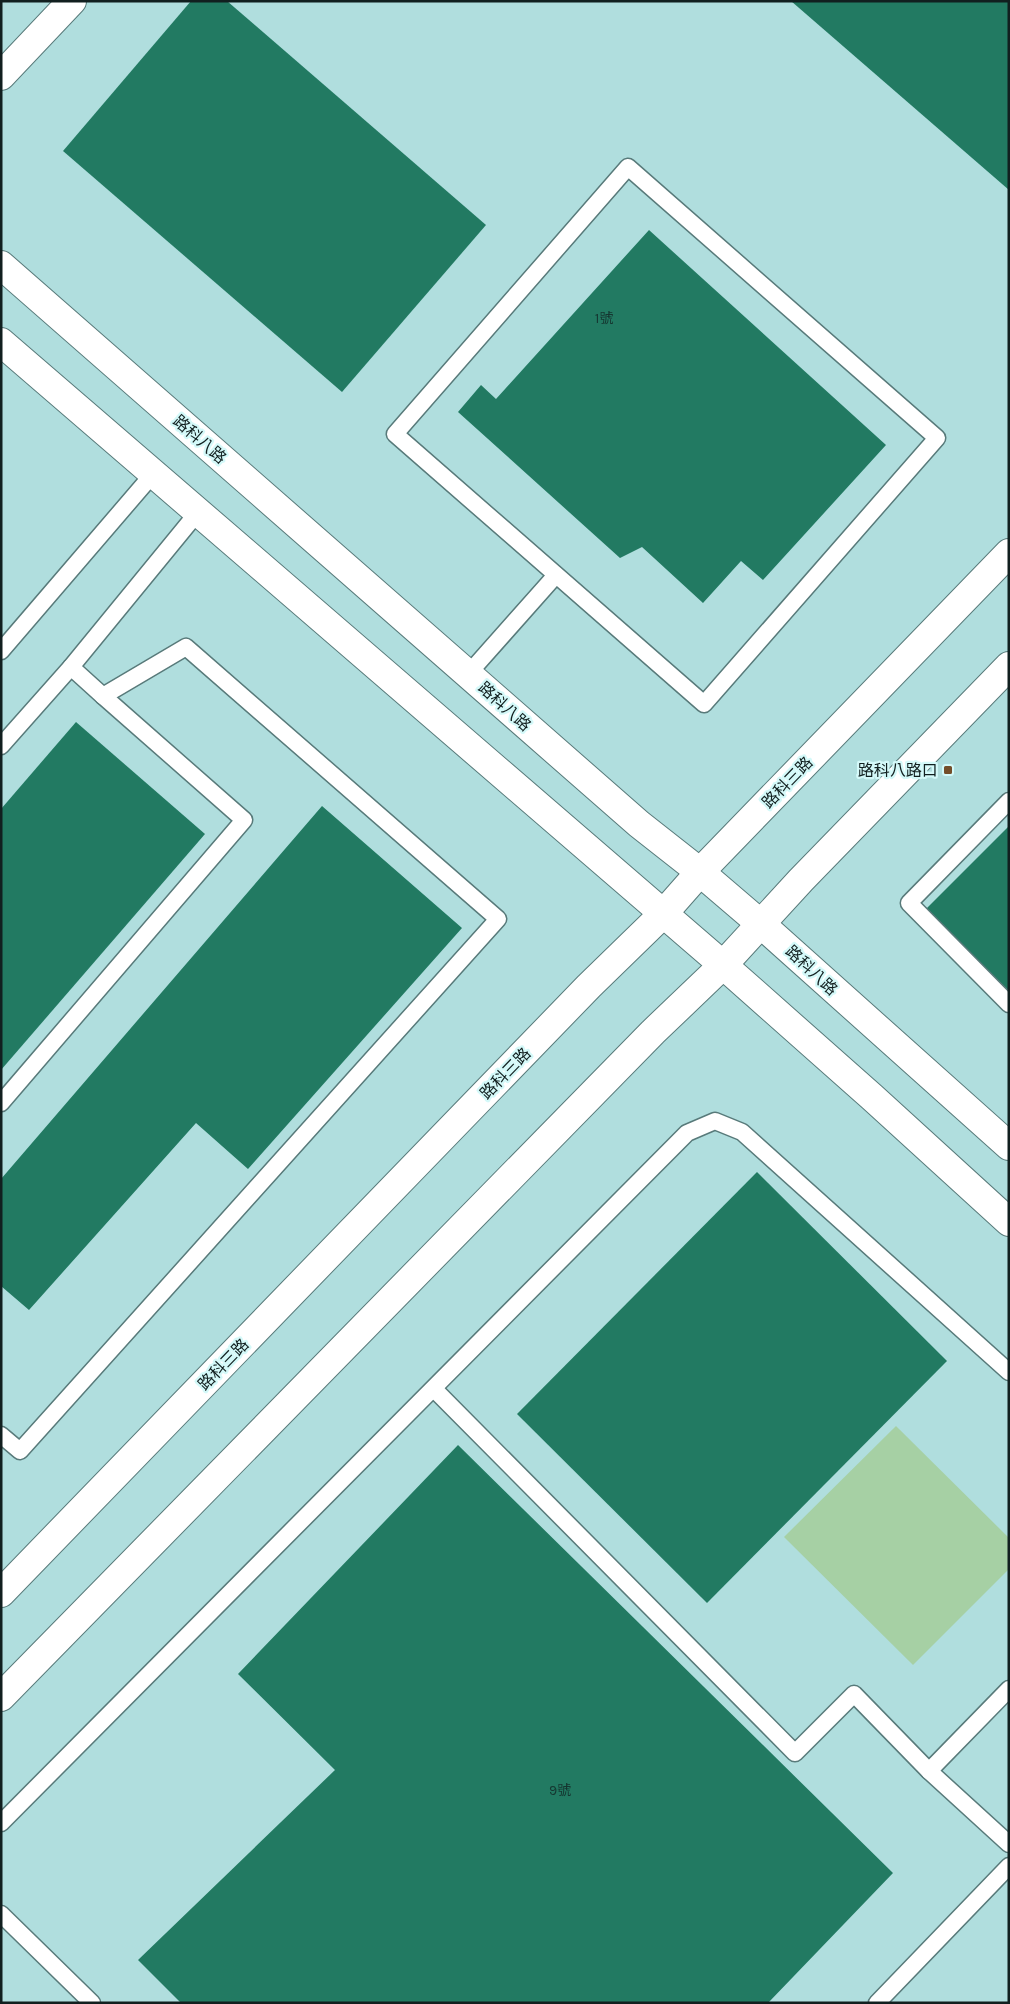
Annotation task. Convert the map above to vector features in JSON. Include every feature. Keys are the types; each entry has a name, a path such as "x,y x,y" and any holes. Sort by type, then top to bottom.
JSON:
{"street":[{"path":"1,76 72,1"},
{"name":"路科八路","path":"1,265 646,831 700,872 762,924 1009,1146"},
{"path":"1,342 664,914 872,1097 1009,1222"},
{"name":"路科三路","path":"1,1593 603,972 664,914 700,872 1009,553"},
{"path":"1,1697 653,1032 723,966 801,880 1009,666"}],"lane":[{"path":"628,167 937,438 704,704 556,575 395,434 628,167"},
{"path":"1,651 153,474"},
{"path":"1,746 71,666 198,512"},
{"path":"468,673 556,575"},
{"path":"1,1435 20,1451 498,919 186,646 103,696"},
{"path":"1,1103 244,820 71,666"},
{"path":"1009,801 909,903 1009,1004"},
{"path":"1,1823 434,1390 687,1133 715,1121 742,1132 1009,1372"},
{"path":"434,1390 795,1753 854,1694 929,1771 1009,1844"},
{"path":"929,1771 1009,1689"},
{"path":"877,2003 1009,1866"},
{"path":"1,1914 92,2003"}],"shaded area":[{"path":"1,1 1009,1 1009,2003 1,2003"}],"green space":[{"path":"896,1426 1009,1538 1009,1569 913,1665 784,1537"}],"building":[{"path":"191,1 227,1 486,225 342,392 63,151"},
{"path":"791,1 1009,1 1009,190"},
{"path":"649,230 886,445 763,580 741,561 703,603 642,547 620,558 458,412 481,385 496,399"},
{"path":"76,722 205,834 1,1070 1,809"},
{"path":"322,806 462,928 248,1169 196,1123 29,1310 1,1286 1,1179"},
{"path":"1009,826 1009,991 926,909"},
{"path":"757,1172 947,1361 707,1603 517,1414"},
{"path":"458,1445 893,1873 768,2003 181,2003 138,1960 335,1770 238,1674"}],"place":[{"name":"路科八路口","path":"948,770"}]}
